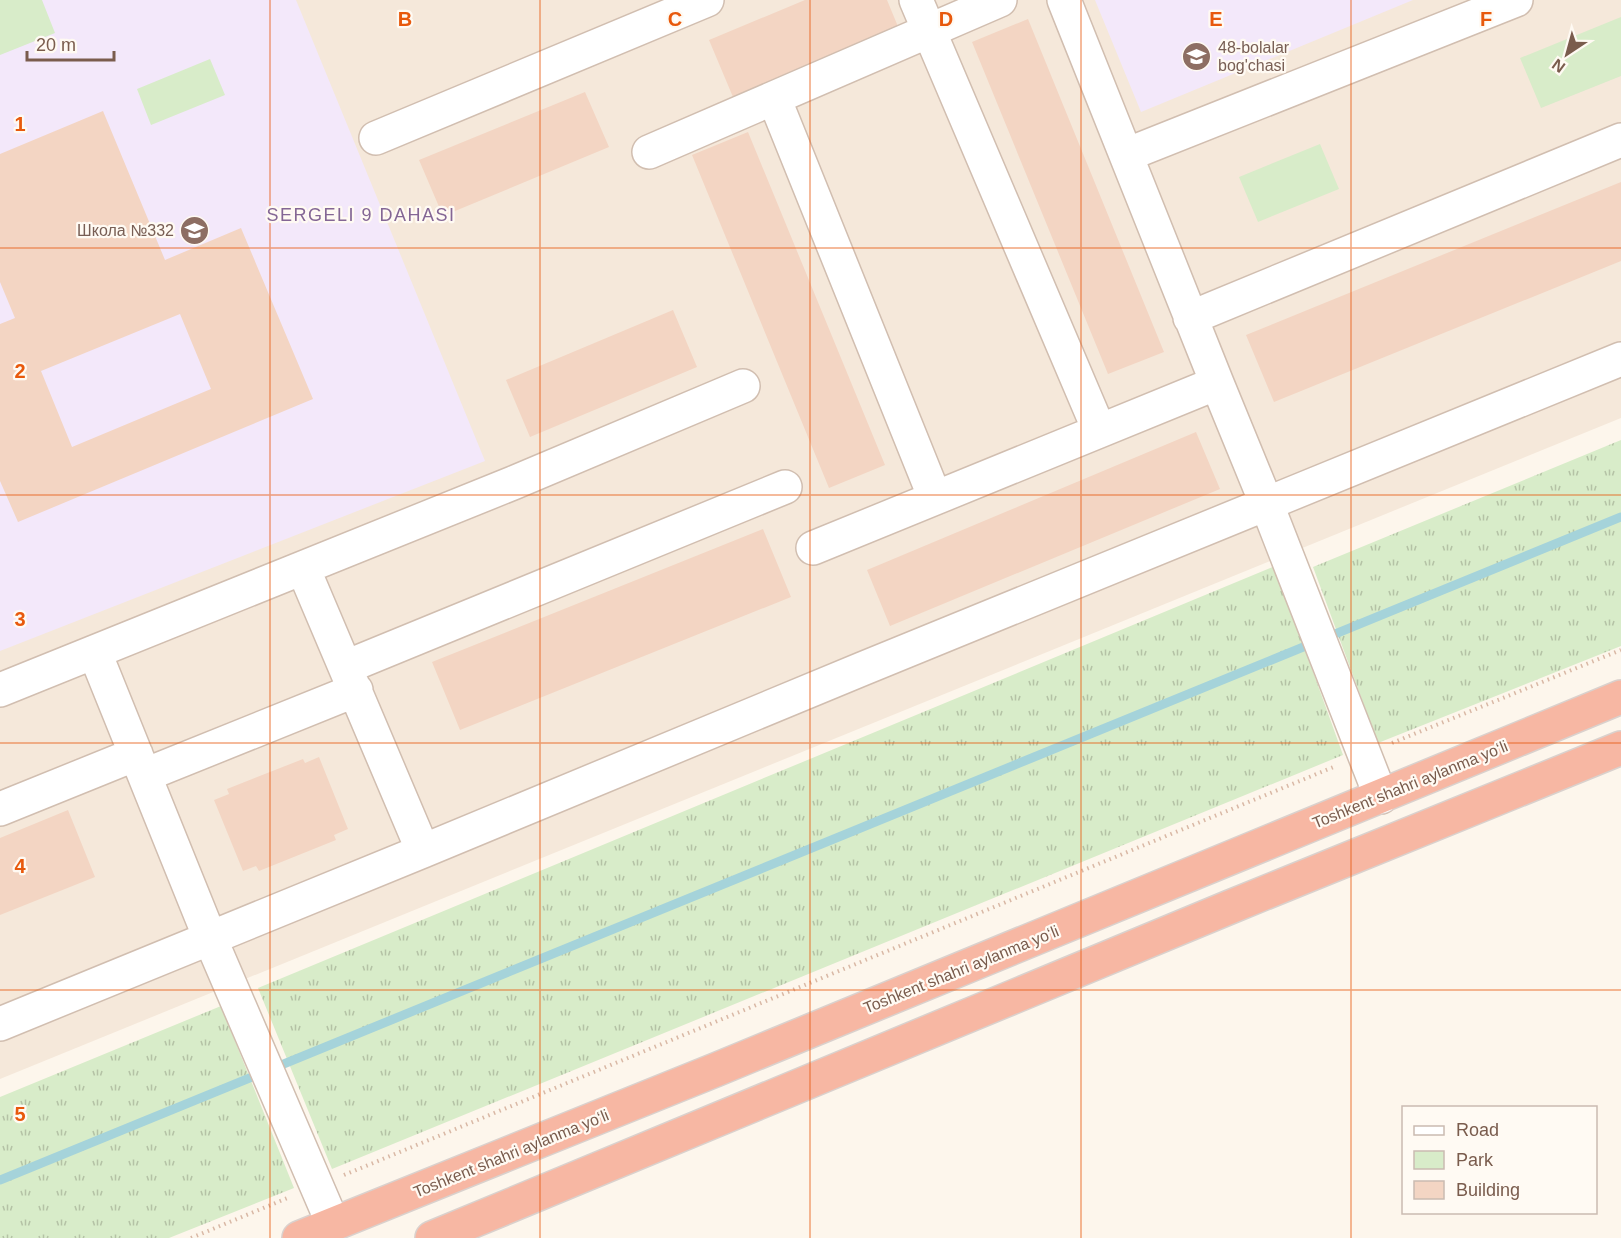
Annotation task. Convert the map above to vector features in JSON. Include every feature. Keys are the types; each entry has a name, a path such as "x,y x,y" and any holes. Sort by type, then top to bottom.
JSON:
{"highway":[{"name":"Toshkent shahri aylanma yoʻli","path":"299,1238 520,1150 1621,697"},
{"path":"432,1238 1621,748"}],"street":[{"path":"376,138 707,0"},
{"path":"916,0 1099,430"},
{"path":"649,152 1000,0"},
{"path":"1064,0 1306,602 1381,797"},
{"path":"1126,155 1516,0"},
{"path":"774,98 935,498"},
{"path":"1190,318 1621,140"},
{"path":"0,1024 1621,359"},
{"path":"813,548 1217,383"},
{"path":"0,690 303,568 743,386"},
{"path":"0,808 141,764 351,678 785,487"},
{"path":"303,568 423,851"},
{"path":"95,653 210,938 333,1224"}],"path":[{"path":"191,1238 1621,650"}],"shaded area":[{"name":"SERGELI 9 DAHASI","path":"0,0 1621,0 1621,418 0,1079"},
{"name":"Школа №332","path":"0,0 296,0 485,461 0,651"},
{"name":"48-bolalar bog'chasi","path":"1095,0 1413,0 1141,112"}],"green space":[{"path":"0,0 42,0 55,33 0,55"},
{"path":"1621,17 1621,76 1541,108 1520,58"},
{"path":"210,59 225,95 151,125 137,89"},
{"path":"1320,144 1339,189 1258,222 1239,177"},
{"path":"1621,440 1621,646 1378,743 1313,567"},
{"path":"1275,566 1343,755 332,1169 258,988"},
{"path":"221,1006 294,1188 169,1238 0,1238 0,1097"}],"building":[{"path":"805,0 887,0 899,29 733,97 709,40"},
{"path":"1028,19 1164,352 1108,374 972,42"},
{"path":"585,92 609,147 443,216 419,160"},
{"path":"103,111 165,260 241,228 313,399 18,522 0,481 0,324 15,318 0,282 0,154","holes":["180,314 211,389 72,447 41,371"]},
{"path":"748,132 885,465 829,488 692,155"},
{"path":"1621,182 1621,261 1274,402 1246,335"},
{"path":"673,310 697,367 530,437 506,380"},
{"path":"1196,432 1220,489 890,626 867,570"},
{"path":"763,529 791,597 460,730 432,662"},
{"path":"319,757 348,829 334,835 336,840 259,871 256,866 243,871 214,800 229,794 227,789 303,759 305,763"},
{"path":"68,810 95,877 0,915 0,838"}],"waterway":[{"path":"0,1180 1621,517"}],"place":[{"name":"48-bolalar bog'chasi","path":"1197,56"},
{"name":"Школа №332","path":"195,230"}],"district":[{"name":"SERGELI 9 DAHASI","path":"361,215"}]}
